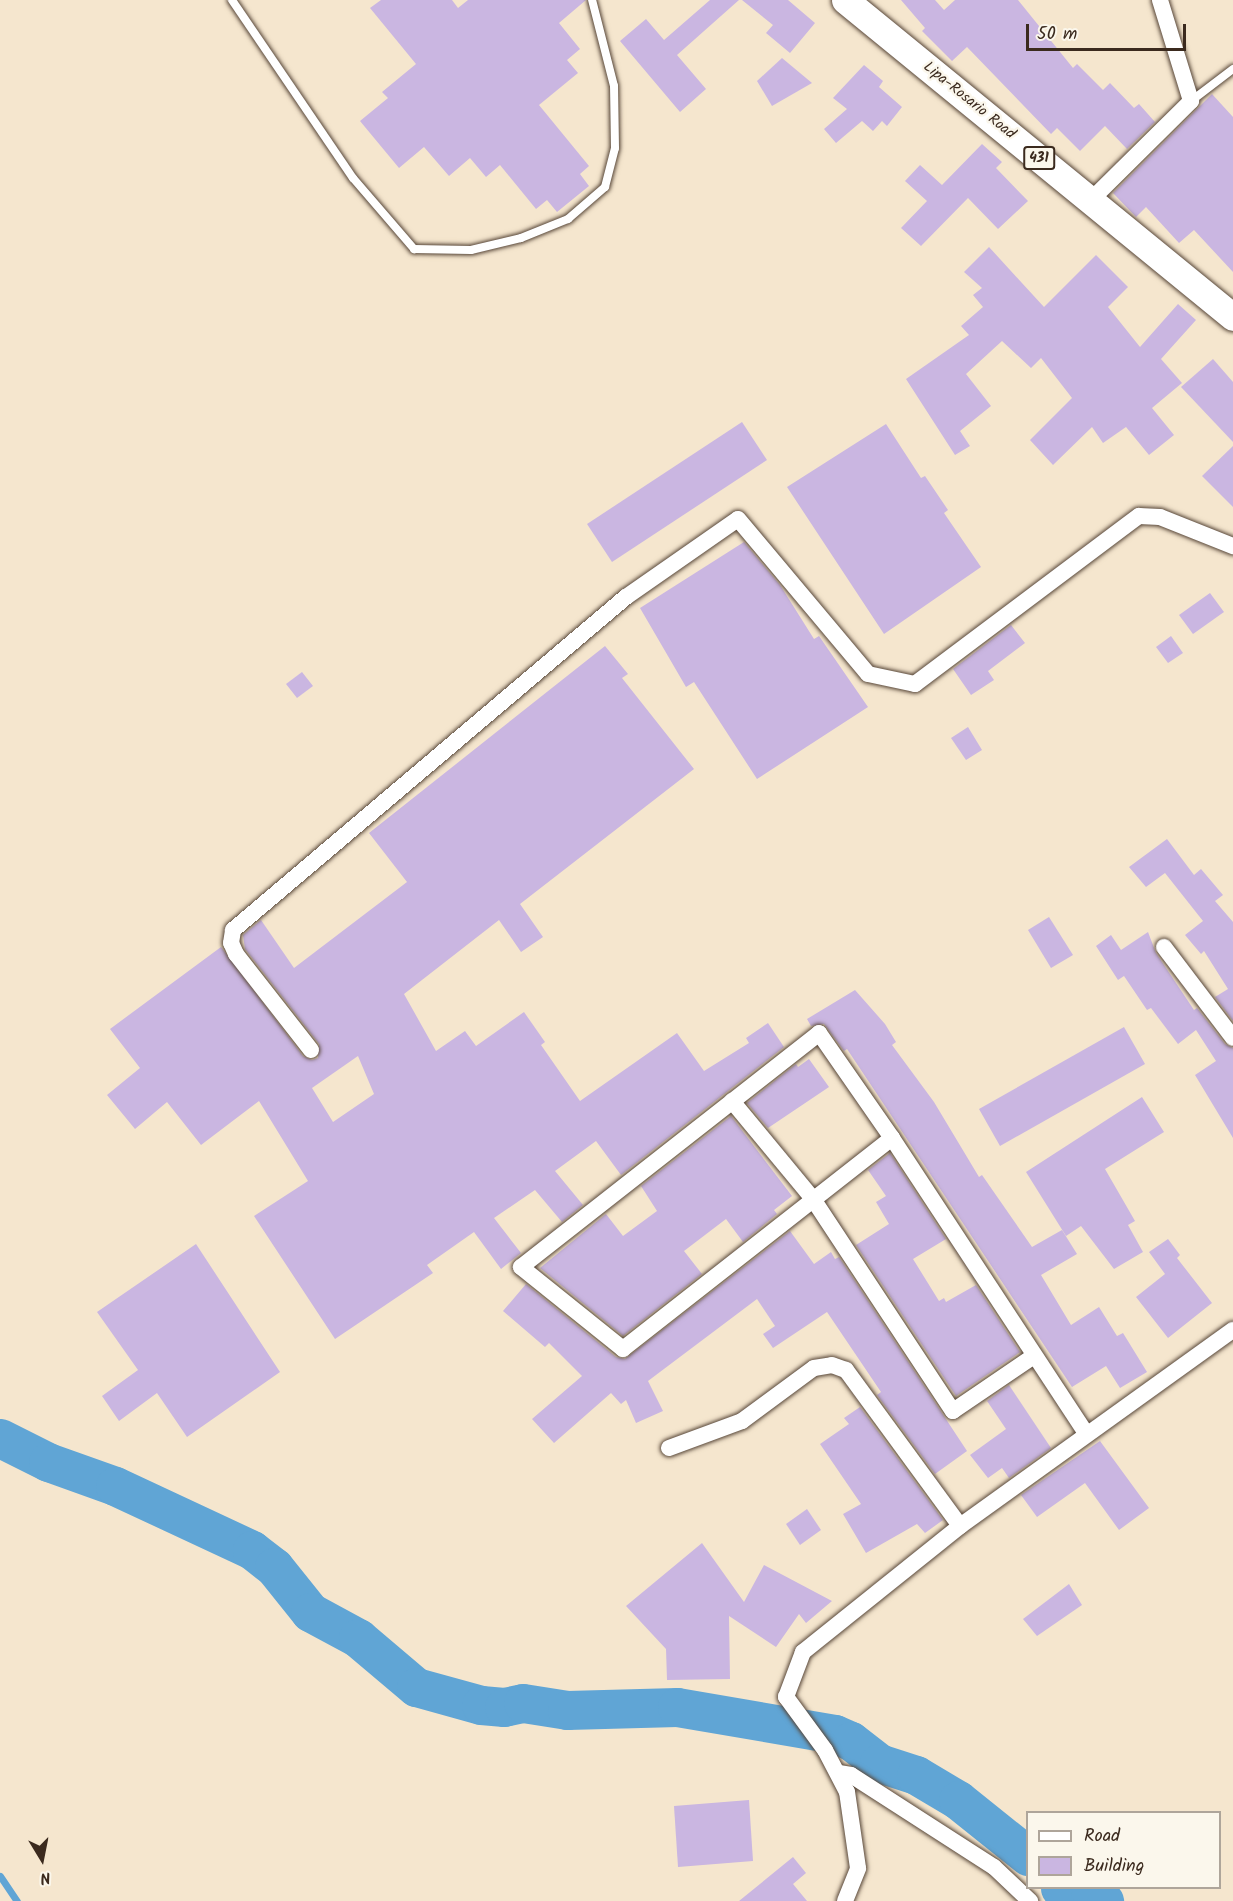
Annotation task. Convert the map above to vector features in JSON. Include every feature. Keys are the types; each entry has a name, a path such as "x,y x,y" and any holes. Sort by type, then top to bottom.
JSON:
{"main road":[{"name":"Lipa-Rosario Road","path":"845,0 1233,317"}],"street":[{"path":"1091,200 1191,101 1160,0"},
{"path":"311,1050 236,954 231,943 233,930 626,597 738,519 868,674 915,684 1139,516 1160,517 1233,546"},
{"path":"1164,947 1233,1038"},
{"path":"892,1138 623,1349 521,1267 819,1033 892,1138 1086,1434"},
{"path":"732,1101 813,1199 953,1411 1034,1356"},
{"path":"845,1901 858,1868 853,1817 838,1773 825,1750 786,1696 803,1652 960,1526 1233,1329"},
{"path":"669,1448 742,1421 814,1368 832,1365 846,1370 960,1526"},
{"path":"838,1773 851,1775 994,1867 1030,1901"}],"lane":[{"path":"232,0 353,178 414,249 471,250 521,238 568,219 604,187 615,148 614,86 592,0"},
{"path":"1191,101 1233,69"}],"building":[{"path":"381,0 452,0 458,8 468,0 586,0 559,23 580,49 567,60 578,73 539,105 589,166 580,174 589,186 557,212 547,200 536,209 500,165 486,177 470,158 449,176 424,147 399,168 360,121 388,98 382,92 416,64 370,8"},
{"path":"710,0 739,0 677,55 706,89 680,112 620,41 646,19 664,40"},
{"path":"742,0 788,0 815,23 790,53 766,33 773,25"},
{"path":"901,0 935,0 944,10 955,0 1018,0 1073,68 1077,64 1103,90 1110,83 1134,108 1139,104 1155,122 1127,149 1105,126 1080,151 1057,128 1051,134 967,47 952,61 922,31 925,28"},
{"path":"782,58 812,83 772,106 757,81"},
{"path":"864,65 883,81 879,87 902,107 887,126 882,121 873,131 862,121 836,143 824,129 847,109 833,98"},
{"path":"1212,94 1233,117 1233,272 1194,230 1179,243 1146,207 1136,217 1113,193"},
{"path":"982,144 1002,162 996,168 1028,201 998,229 968,198 921,246 901,228 927,201 905,181 920,165 942,185"},
{"path":"989,247 1044,307 1096,255 1128,287 1108,307 1140,347 1178,304 1196,320 1161,359 1182,383 1152,408 1174,435 1149,455 1126,427 1103,443 1092,427 1053,465 1030,440 1072,398 1041,358 1031,368 1002,341 966,374 991,406 960,431 970,446 955,455 906,379 969,335 961,326 983,307 973,295 982,288 964,272"},
{"path":"1213,359 1233,382 1233,442 1181,387"},
{"path":"742,422 767,460 612,562 587,524"},
{"path":"886,424 921,478 925,476 948,510 944,513 981,567 884,634 787,487"},
{"path":"1233,446 1233,507 1202,476"},
{"path":"744,542 780,585 814,639 819,636 868,707 757,779 694,682 686,687 640,608"},
{"path":"1210,593 1224,612 1193,634 1179,615"},
{"path":"1011,625 1025,643 988,671 994,680 971,695 953,669"},
{"path":"1171,636 1183,653 1168,663 1156,647"},
{"path":"605,646 628,674 622,678 694,769 520,904 543,937 521,952 499,920 404,994 436,1051 465,1031 476,1046 524,1012 545,1042 541,1045 580,1101 677,1033 704,1071 749,1043 746,1038 768,1023 784,1047 621,1175 596,1141 555,1171 583,1205 562,1222 535,1190 494,1218 521,1253 501,1269 474,1232 427,1265 433,1273 335,1339 254,1216 308,1181 259,1101 201,1145 167,1102 135,1129 107,1095 140,1068 110,1029 221,947 303,1056 312,1060 318,1058 319,1044 245,949 243,935 261,920 294,968 407,882 369,833","holes":["358,1056 374,1094 333,1122 312,1088"]},
{"path":"302,672 313,686 297,698 286,684"},
{"path":"968,727 982,750 966,760 951,738"},
{"path":"1167,839 1194,875 1201,869 1223,895 1215,901 1233,922 1233,1021 1215,997 1228,989 1204,951 1201,954 1185,935 1203,921 1165,873 1146,887 1129,867"},
{"path":"1049,917 1073,955 1051,968 1028,930"},
{"path":"1148,932 1156,953 1194,1010 1197,1008 1225,1044 1233,1048 1233,1138 1195,1075 1216,1061 1196,1030 1178,1044 1151,1008 1147,1010 1124,976 1118,980 1096,946 1111,935 1121,950"},
{"path":"855,990 885,1024 896,1042 892,1045 934,1102 979,1177 982,1175 1032,1247 1062,1230 1077,1254 1041,1275 1071,1325 1099,1307 1117,1336 1123,1333 1147,1372 1120,1388 1106,1366 1072,1387 847,1049 844,1051 824,1024 811,1026 807,1019"},
{"path":"1124,1027 1145,1064 1000,1146 979,1109"},
{"path":"809,1059 829,1087 768,1128 747,1103 796,1064 798,1067"},
{"path":"1142,1097 1164,1132 1105,1169 1135,1221 1128,1225 1143,1252 1114,1269 1081,1226 1066,1236 1026,1172"},
{"path":"731,1116 792,1196 774,1210 777,1214 743,1242 726,1219 684,1251 702,1274 623,1336 540,1268 606,1214 623,1236 657,1211 641,1186"},
{"path":"890,1153 946,1239 913,1259 939,1301 944,1298 946,1302 976,1285 1020,1352 956,1396 856,1245 889,1224 876,1202 886,1196 868,1170"},
{"path":"790,1231 814,1264 831,1252 835,1259 839,1257 967,1451 935,1474 877,1395 881,1392 827,1312 773,1348 763,1334 775,1326 757,1299 648,1381 663,1411 636,1423 626,1400 621,1404 611,1393 554,1443 532,1419 582,1376 549,1343 545,1347 503,1311 526,1284 616,1357 625,1359"},
{"path":"1168,1239 1180,1255 1177,1258 1212,1303 1168,1338 1136,1297 1165,1274 1149,1252"},
{"path":"196,1244 280,1372 187,1437 157,1393 119,1421 102,1396 138,1370 97,1312"},
{"path":"1009,1385 1051,1448 1009,1478 1002,1468 988,1478 970,1455 1006,1429 987,1401"},
{"path":"860,1407 943,1520 925,1533 917,1524 866,1553 843,1514 861,1504 820,1444 849,1424 844,1418"},
{"path":"1100,1441 1149,1508 1119,1530 1085,1483 1037,1517 1021,1495"},
{"path":"807,1509 821,1530 800,1545 786,1524"},
{"path":"702,1543 744,1602 764,1565 832,1601 806,1623 799,1614 776,1647 729,1616 730,1679 667,1680 666,1649 626,1606"},
{"path":"1069,1584 1082,1605 1037,1636 1023,1619"},
{"path":"749,1800 753,1861 678,1867 674,1806"},
{"path":"793,1857 806,1873 793,1884 807,1901 739,1901"}],"waterway":[{"path":"0,1438 48,1462 115,1486 252,1550 274,1567 310,1612 358,1638 416,1687 481,1705 504,1707 523,1703 567,1710 677,1707 835,1734 851,1741 879,1763 916,1775 958,1800 1026,1854"},
{"path":"0,1876 17,1901"},
{"path":"1075,1889 1090,1890 1104,1901"}]}
